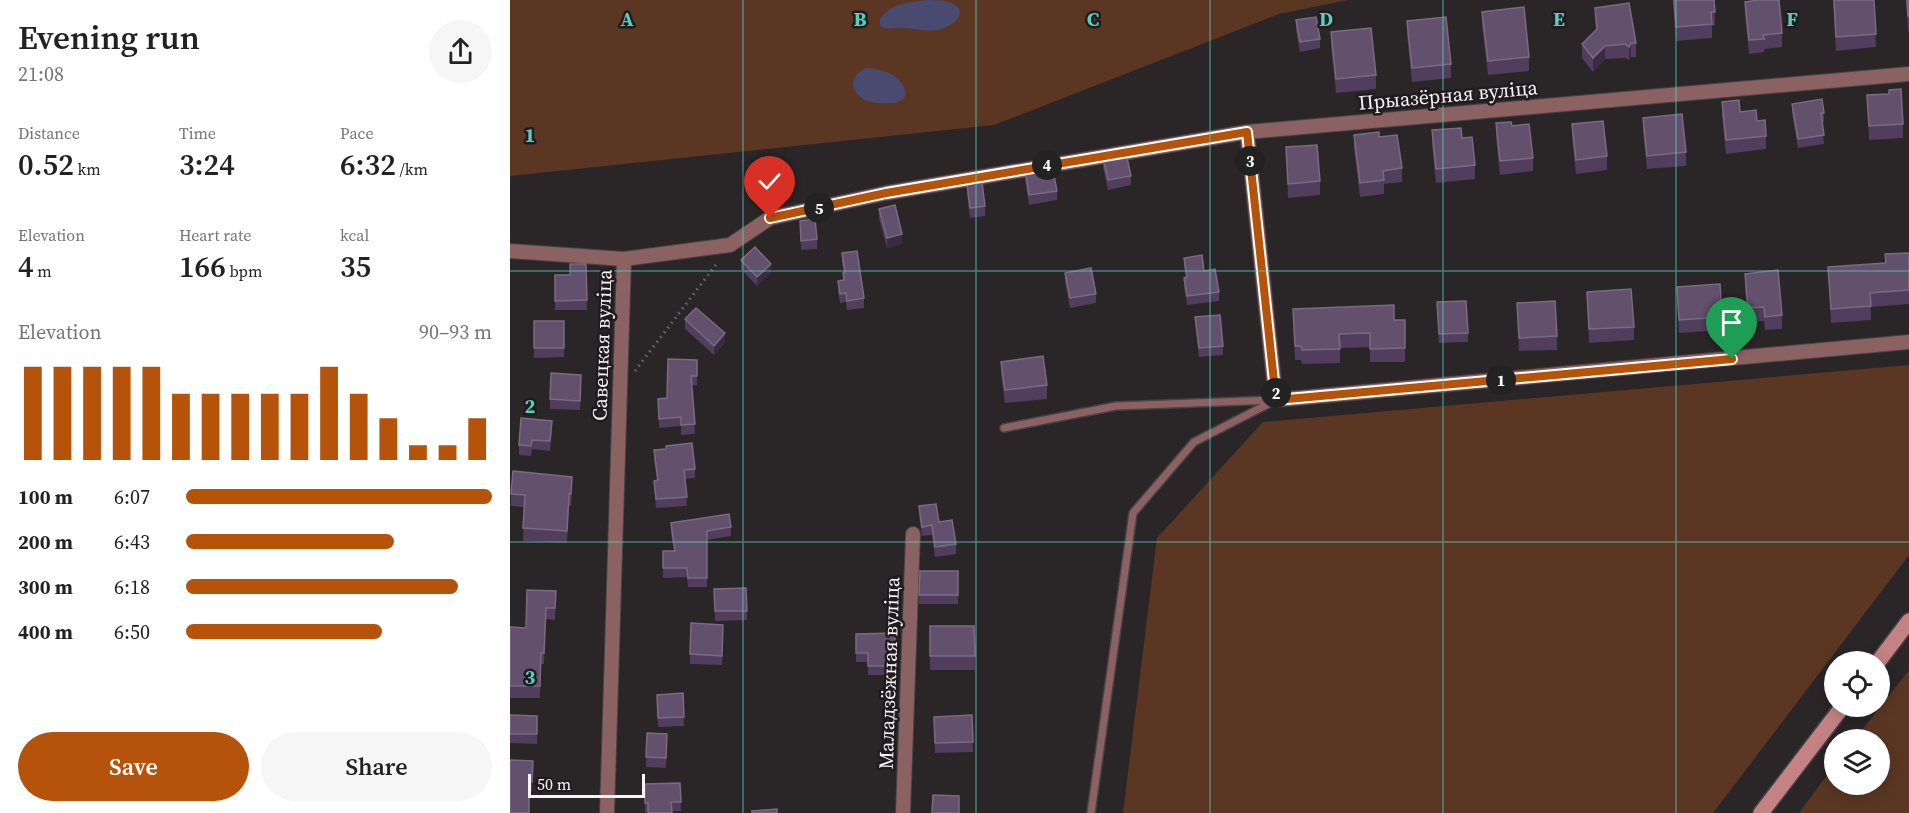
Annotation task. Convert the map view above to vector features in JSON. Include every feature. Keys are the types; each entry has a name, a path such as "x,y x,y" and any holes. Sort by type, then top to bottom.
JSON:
{"street":[{"name":"Прыазёрная вуліца","path":"993,175 1247,132 1909,74"},
{"path":"1247,132 1276,400 1909,342"},
{"name":"Савецкая вуліца","path":"607,813 624,260 730,246 770,218 886,193 993,175"},
{"path":"510,251 624,260"},
{"name":"Маладзёжная вуліца","path":"903,813 914,534"},
{"path":"1886,651 1909,621"},
{"path":"1761,813 1835,717"}],"lane":[{"path":"1004,428 1116,406 1276,400"},
{"path":"1091,813 1133,513 1194,442 1276,400"}],"path":[{"path":"621,389 730,246"}],"shaded area":[{"path":"510,0 1348,0 1279,14 994,125 510,176"},
{"path":"1909,365 1909,555 1836,651 1824,651 1824,667 1713,813 1123,813 1157,538 1263,422"},
{"path":"1909,670 1909,813 1799,813 1824,779 1824,795 1890,795 1890,729 1863,729 1872,717 1890,717 1890,694"}],"water":[{"path":"926,0 954,4 960,12 959,17 944,28 932,30 888,29 880,26 880,19 894,7"},
{"path":"866,68 886,72 897,78 904,87 903,99 899,102 882,103 868,101 860,96 853,83 857,75"}],"building":[{"path":"1674,0 1714,0 1715,12 1711,12 1712,24 1676,27"},
{"path":"1779,0 1782,33 1763,35 1764,39 1749,40 1745,2"},
{"path":"1834,0 1874,0 1876,34 1836,37"},
{"path":"1907,0 1909,0 1909,16 1908,16"},
{"path":"1629,3 1636,43 1631,43 1629,47 1625,44 1605,46 1593,58 1582,44 1597,29 1595,8"},
{"path":"1524,7 1529,57 1488,61 1482,12"},
{"path":"1316,17 1320,39 1300,42 1296,20"},
{"path":"1446,17 1451,64 1412,68 1407,21"},
{"path":"1371,28 1376,75 1336,79 1331,32"},
{"path":"1901,89 1903,124 1869,126 1867,95 1889,94 1889,90"},
{"path":"1822,99 1824,135 1798,139 1792,104"},
{"path":"1739,100 1740,112 1756,110 1757,121 1765,120 1766,136 1726,140 1722,102"},
{"path":"1682,114 1686,152 1647,156 1643,118"},
{"path":"1603,121 1607,156 1576,160 1572,124"},
{"path":"1511,122 1512,126 1529,124 1533,158 1500,161 1496,123"},
{"path":"1461,128 1462,138 1472,137 1475,165 1436,169 1432,130"},
{"path":"1379,132 1379,137 1397,135 1402,168 1383,171 1384,180 1360,183 1354,135"},
{"path":"1317,145 1320,181 1288,184 1286,147"},
{"path":"1126,153 1131,176 1108,180 1103,158"},
{"path":"1052,165 1057,191 1029,195 1025,169"},
{"path":"982,182 985,206 970,208 967,184"},
{"path":"895,205 902,234 887,238 879,209"},
{"path":"815,219 817,239 801,241 800,221"},
{"path":"755,247 771,264 757,277 741,260"},
{"path":"857,251 864,298 847,301 846,293 840,294 838,281 844,280 842,253"},
{"path":"1909,253 1909,290 1870,293 1871,306 1831,309 1828,267 1886,263 1885,254"},
{"path":"1202,255 1204,271 1215,269 1219,292 1187,296 1184,258"},
{"path":"570,264 586,264 587,300 555,301 555,275 570,275"},
{"path":"1091,268 1096,294 1070,298 1065,273"},
{"path":"1778,270 1782,315 1765,317 1764,307 1748,308 1745,274"},
{"path":"1720,284 1722,317 1679,320 1677,287"},
{"path":"1631,289 1634,327 1589,329 1587,292"},
{"path":"1466,301 1468,333 1439,334 1437,302"},
{"path":"1555,301 1557,336 1519,338 1517,303"},
{"path":"1394,305 1394,320 1405,320 1405,348 1370,349 1370,333 1339,334 1340,349 1302,350 1301,346 1295,346 1293,309"},
{"path":"696,308 725,333 714,346 685,319"},
{"path":"1220,315 1223,346 1199,348 1195,317"},
{"path":"534,321 564,321 564,348 534,348"},
{"path":"1043,356 1047,385 1005,390 1001,362"},
{"path":"668,359 697,360 697,376 691,376 695,424 681,425 681,417 659,419 658,399 667,398"},
{"path":"551,373 581,375 580,401 550,399"},
{"path":"521,418 552,421 550,441 532,440 531,446 519,445"},
{"path":"692,443 695,469 684,470 687,497 656,499 654,481 658,480 654,450"},
{"path":"513,471 572,477 567,531 523,528 525,495 511,494"},
{"path":"936,504 939,522 952,520 956,544 935,547 932,525 922,527 919,506"},
{"path":"729,514 731,527 707,531 707,578 688,578 687,568 663,568 663,551 675,551 671,523"},
{"path":"920,571 958,571 958,595 919,595"},
{"path":"746,588 747,611 715,611 714,589"},
{"path":"527,590 556,591 555,608 546,608 540,686 510,686 510,627 526,628"},
{"path":"691,623 723,625 722,656 690,654"},
{"path":"930,626 974,626 975,656 930,656"},
{"path":"895,633 895,648 887,648 887,666 868,666 868,653 856,653 856,634"},
{"path":"683,693 684,717 658,718 657,695"},
{"path":"510,715 537,716 537,734 510,734"},
{"path":"972,715 973,742 935,743 934,717"},
{"path":"647,733 667,734 666,758 646,757"},
{"path":"510,760 533,761 532,782 529,782 529,813 510,813"},
{"path":"680,783 681,802 671,802 672,813 648,813 648,803 645,803 645,784"},
{"path":"933,795 959,796 959,813 932,813"},
{"path":"777,809 777,813 752,813 752,811"}],"route":[{"path":"770,218 886,193 1247,132 1276,400 1732,359"}]}
